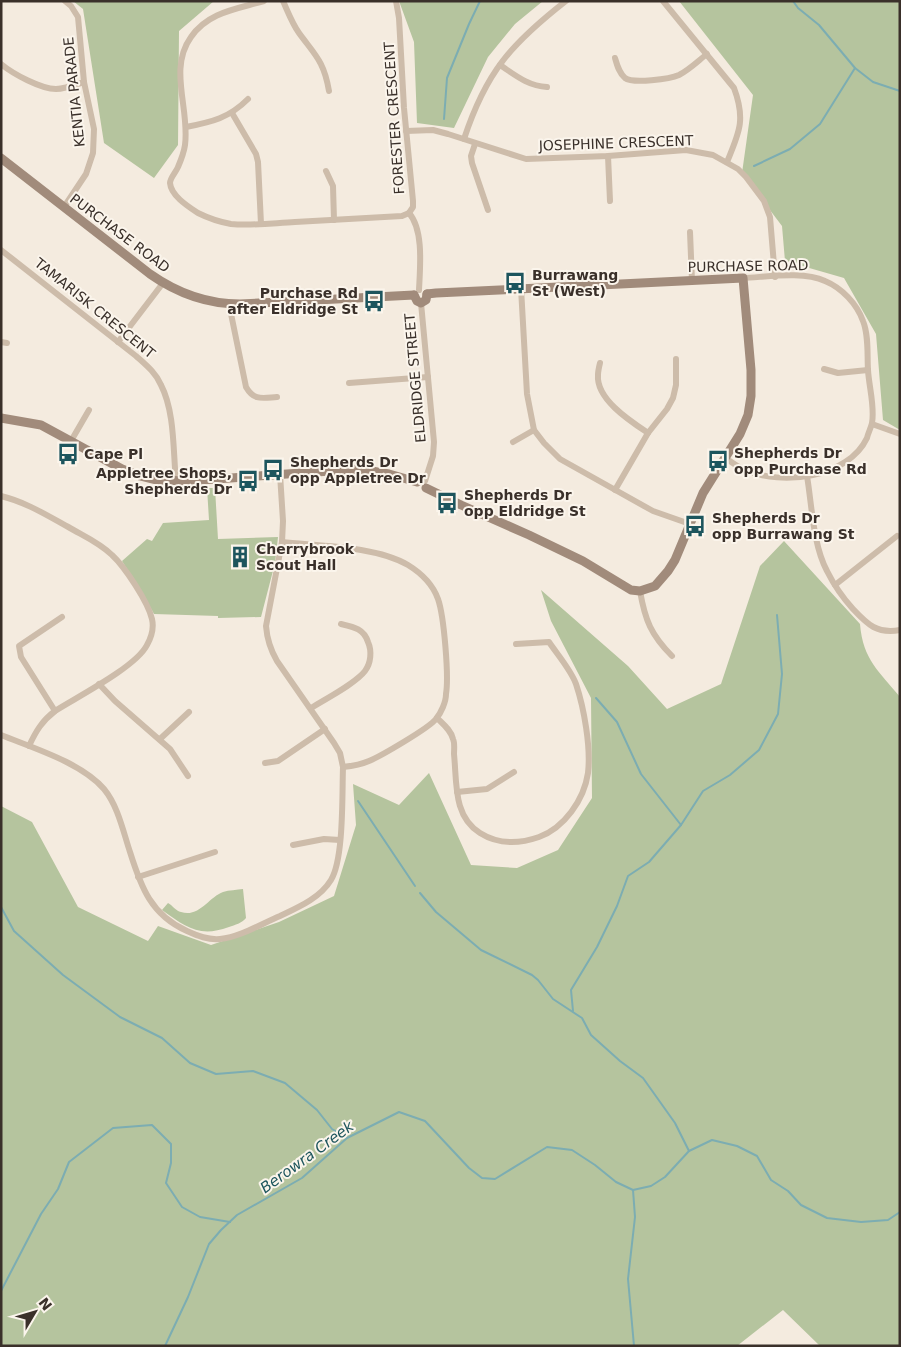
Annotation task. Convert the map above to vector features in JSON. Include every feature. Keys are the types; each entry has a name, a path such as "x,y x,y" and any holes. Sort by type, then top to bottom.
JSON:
{"main road":[{"name":"PURCHASE ROAD","path":"1,158 163,283 194,297 229,304 420,296 521,288 742,278"},
{"path":"1,418 41,425 131,473 148,478 176,481 360,469 389,474 423,484 461,505 529,535 583,562 631,590 640,591 655,586 675,560 703,493 743,428 750,402 751,370 742,278"}],"street":[{"name":"KENTIA PARADE","path":"64,207 86,174 93,153 94,129 84,82 78,17 71,6 65,1"},
{"path":"264,1 220,13 203,24 190,38 184,49 180,73 186,127 183,154 170,181 170,186 175,194 199,213 230,224 402,216 409,213"},
{"path":"283,1 295,26 322,64 328,91"},
{"name":"FORESTER CRESCENT","path":"396,1 399,18 406,131 413,201 413,207 409,213 416,222 419,237 420,296"},
{"path":"464,139 474,110 488,81 524,36 566,1"},
{"path":"664,1 734,88 740,104 741,120 739,134 727,162"},
{"path":"615,58 620,72 625,78 632,81 671,78 679,75 707,54"},
{"path":"1,64 43,87 52,89 84,82"},
{"path":"500,65 525,82 547,87"},
{"path":"186,127 211,122 232,113 248,99"},
{"path":"232,113 256,154 262,224"},
{"name":"JOSEPHINE CRESCENT","path":"406,131 433,130 526,159 608,156 686,150 714,155 727,162 746,177 764,201 770,217 775,277"},
{"path":"475,144 471,156 472,163 488,210"},
{"path":"608,156 610,201"},
{"path":"326,171 332,186 334,220"},
{"path":"690,232 692,281"},
{"name":"TAMARISK CRESCENT","path":"1,250 152,370 161,385 167,401 176,481"},
{"name":"PURCHASE ROAD","path":"725,458 746,470 770,476 807,476 822,473 851,458 866,439 872,424 867,337 864,322 849,298 825,281 812,277 799,275 742,278"},
{"path":"118,342 163,283"},
{"path":"521,288 527,394 534,430 560,459 653,511 690,524"},
{"name":"ELDRIDGE STREET","path":"420,296 434,442 432,456 423,484"},
{"path":"229,304 246,387 250,394 257,398 276,397"},
{"path":"615,490 648,433 667,409 673,398 676,385 676,359"},
{"path":"600,363 597,376 600,388 608,401 619,412 648,433"},
{"path":"824,369 838,373 868,370"},
{"path":"349,383 428,377"},
{"path":"71,441 89,410"},
{"path":"872,424 900,434"},
{"path":"512,442 534,430"},
{"path":"1,735 74,765 87,773 105,790 119,818 143,889 152,904 175,926 209,939 222,938 241,933 300,906 317,896 332,880 339,856 343,768 340,753 277,661 267,638 267,616 282,542 280,474"},
{"path":"807,476 818,543 826,570 842,596 869,626 887,632 900,630"},
{"path":"1,496 23,502 99,544 123,568 149,610 152,621 152,632 142,654 44,719 29,746"},
{"path":"835,584 898,536"},
{"path":"282,542 377,553 409,566 421,575 431,586 438,599 441,611 447,683 446,697 437,718 427,727 370,761 343,768"},
{"path":"640,591 647,622 660,644 672,656"},
{"path":"55,711 21,657 19,646 62,617"},
{"path":"311,708 358,678 366,670 370,659 370,647 366,636 357,627 341,624"},
{"path":"437,718 447,728 453,739 458,802 466,820 481,834 502,842 515,843 542,836 559,824 578,800 588,773 584,712 575,682 549,642 516,644"},
{"path":"99,684 114,701 160,740 179,760 188,776"},
{"path":"160,740 189,712"},
{"path":"265,763 278,761 325,729"},
{"path":"457,792 487,789 514,772"},
{"path":"293,845 324,839 340,840"},
{"path":"138,877 215,852"}],"green space":[{"path":"73,1 214,1 179,31 178,145 154,178 104,143 83,9"},
{"path":"399,1 543,1 515,24 488,57 454,128 417,123 414,42"},
{"path":"679,1 900,1 900,430 883,420 876,334 844,278 785,261 782,226 742,173 753,95"},
{"path":"207,488 215,488 218,539 278,537 275,563 261,617 218,618 218,616 154,614 122,561 147,539 152,541 163,523 209,520"},
{"path":"784,541 860,624 868,656 900,697 900,1346 820,1346 783,1310 737,1346 1,1346 1,806 32,822 78,907 148,941 158,926 211,945 279,922 334,896 356,825 353,784 399,805 429,773 471,865 517,868 558,850 592,798 591,698 551,621 541,590 628,666 667,709 721,684 760,566"},
{"path":"243,889 246,918 238,924 218,930 201,931 193,929 162,910 168,903 179,911 193,912 199,910 223,892"}],"waterway":[{"path":"444,119 447,78 480,1"},
{"path":"793,1 798,8 819,25 855,68 873,82 900,91"},
{"path":"754,166 790,149 820,124 855,68"},
{"path":"573,1011 571,990 597,947 617,906 628,876 649,862 681,825 703,791 730,775 759,750 778,714 782,674 777,615"},
{"path":"596,698 617,722 641,774 681,825"},
{"path":"358,801 415,886"},
{"path":"420,893 436,912 481,950 532,975 553,999 582,1018 591,1035 620,1061 643,1078 675,1123 689,1151"},
{"path":"1,907 14,931 63,975 120,1017 162,1038 190,1063 216,1074 253,1071 285,1083 317,1110 332,1129 347,1138"},
{"name":"Berowra Creek","path":"165,1346 188,1297 209,1244 221,1230 237,1215 302,1178 347,1138 399,1112 425,1121 469,1168 482,1178 495,1179 547,1147 572,1150 616,1182 633,1190 651,1186 665,1177 689,1151 712,1140 737,1146 757,1156 771,1180 788,1191 801,1205 827,1218 861,1222 888,1220 900,1212"},
{"name":"Berowra Creek","path":"1,1291 41,1214 58,1189 69,1162 113,1128 152,1125 171,1144 171,1163 166,1183 182,1207 200,1217 230,1222"},
{"path":"633,1190 635,1217 628,1279 634,1346"}],"place":[{"name":"Burrawang St (West)","path":"515,283"},
{"name":"Purchase Rd after Eldridge St","path":"374,301"},
{"name":"Cape Pl","path":"68,454"},
{"name":"Shepherds Dr opp Purchase Rd","path":"718,461"},
{"name":"Shepherds Dr opp Appletree Dr","path":"273,470"},
{"name":"Appletree Shops, Shepherds Dr","path":"248,481"},
{"name":"Shepherds Dr opp Eldridge St","path":"447,503"},
{"name":"Shepherds Dr opp Burrawang St","path":"695,526"},
{"name":"Cherrybrook Scout Hall","path":"240,557"}]}
